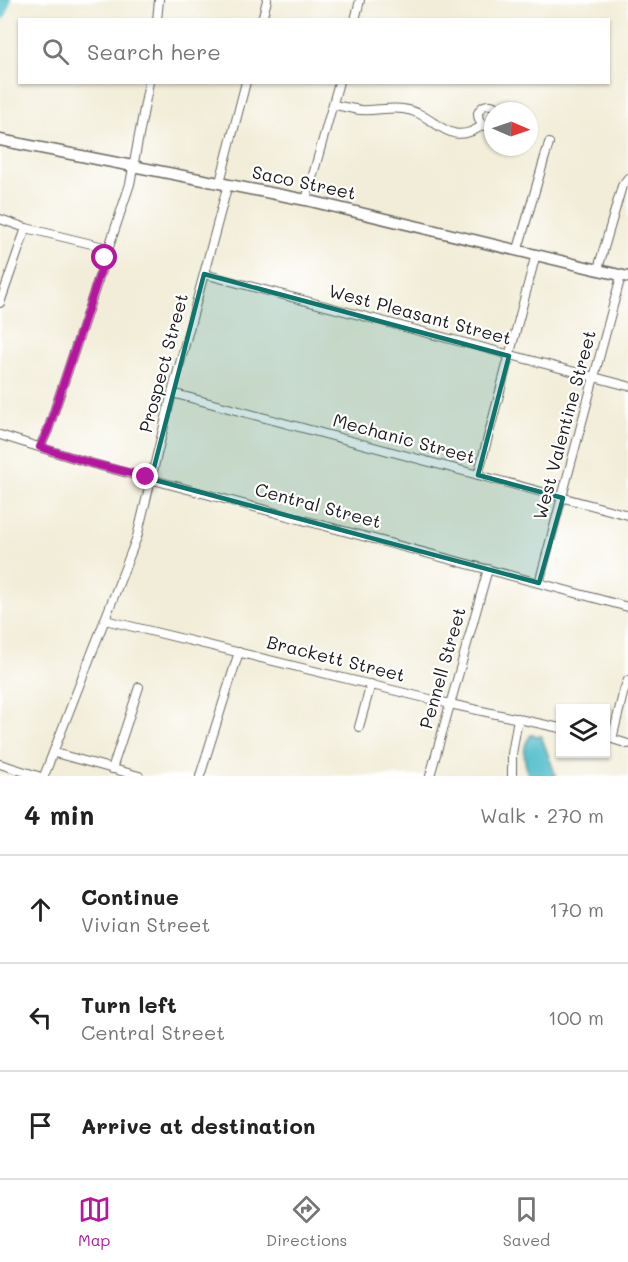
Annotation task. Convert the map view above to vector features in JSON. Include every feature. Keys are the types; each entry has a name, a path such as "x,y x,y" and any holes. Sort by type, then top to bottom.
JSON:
{"main road":[{"name":"Saco Street","path":"0,140 306,200 518,249 625,277"}],"street":[{"path":"157,18 159,0"},
{"path":"262,18 267,0"},
{"path":"356,18 360,0"},
{"path":"40,447 48,430 130,184 149,84"},
{"name":"Prospect Street","path":"44,776 55,753 136,537 204,274 246,84"},
{"path":"306,200 338,84"},
{"path":"333,105 361,110 403,109 416,112 453,134 465,134 483,125 479,122 478,113 484,106"},
{"path":"518,249 549,143"},
{"path":"598,269 622,186 628,178"},
{"path":"0,219 26,228 108,248"},
{"path":"0,303 26,228"},
{"path":"478,475 536,254"},
{"name":"West Pleasant Street","path":"204,274 628,387"},
{"name":"West Valentine Street","path":"539,583 594,378 625,277"},
{"name":"Mechanic Street","path":"172,393 628,515"},
{"name":"Central Street","path":"0,435 628,607"},
{"name":"Pennell Street","path":"430,776 488,569"},
{"name":"Brackett Street","path":"105,620 450,704 556,727"},
{"path":"200,776 239,652"},
{"path":"610,735 628,680"},
{"path":"359,727 371,684"},
{"path":"109,771 139,687"},
{"path":"512,776 513,744 518,718"},
{"path":"610,738 628,744"},
{"path":"55,753 109,771 139,776"},
{"path":"0,764 38,776"}],"highlighted area":[{"path":"204,274 509,356 478,475 563,498 539,583 151,479"}],"water":[{"path":"531,735 541,736 556,776 528,776 524,750"}],"waterway":[{"path":"0,13 4,0"}],"route":[{"path":"105,258 48,430 40,447 146,477"}]}
